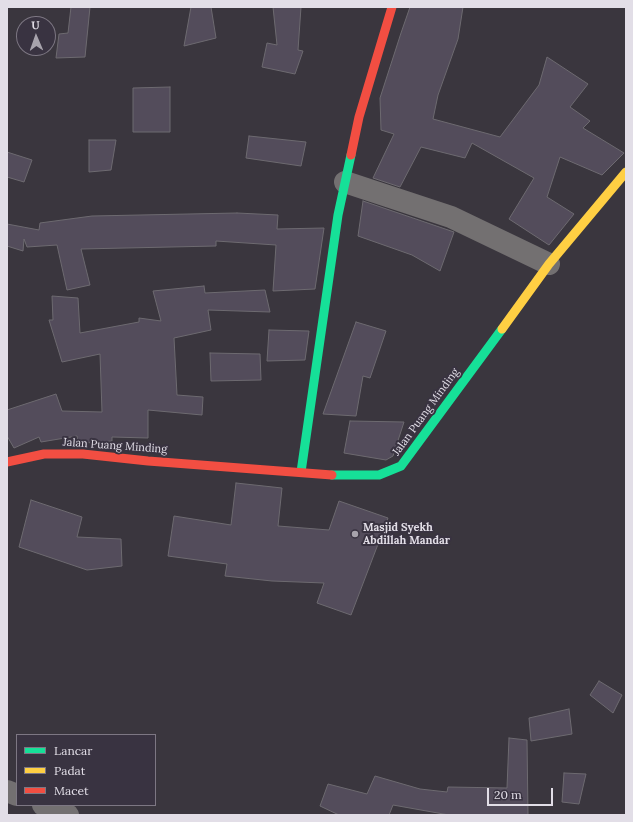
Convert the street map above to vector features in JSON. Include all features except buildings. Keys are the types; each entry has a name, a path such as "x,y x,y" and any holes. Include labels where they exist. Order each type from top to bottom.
{"street":[{"path":"301,472 338,215 359,117 392,7"},
{"name":"Jalan Puang Minding","path":"7,462 44,454 83,454 148,461 351,476 379,475 401,466 549,264 626,172"},
{"path":"345,182 451,217 549,264"},
{"path":"46,806 68,815"}],"traffic: fast":[{"path":"301,472 338,215 351,155"},
{"path":"332,475 379,475 401,466 502,329"}],"traffic: slow":[{"path":"502,329 549,264 626,172"}],"traffic: jam":[{"path":"351,155 359,117 392,7"},
{"path":"7,462 44,454 83,454 148,461 332,475"}],"place":[{"name":"Masjid Syekh Abdillah Mandar","path":"355,534"}]}
